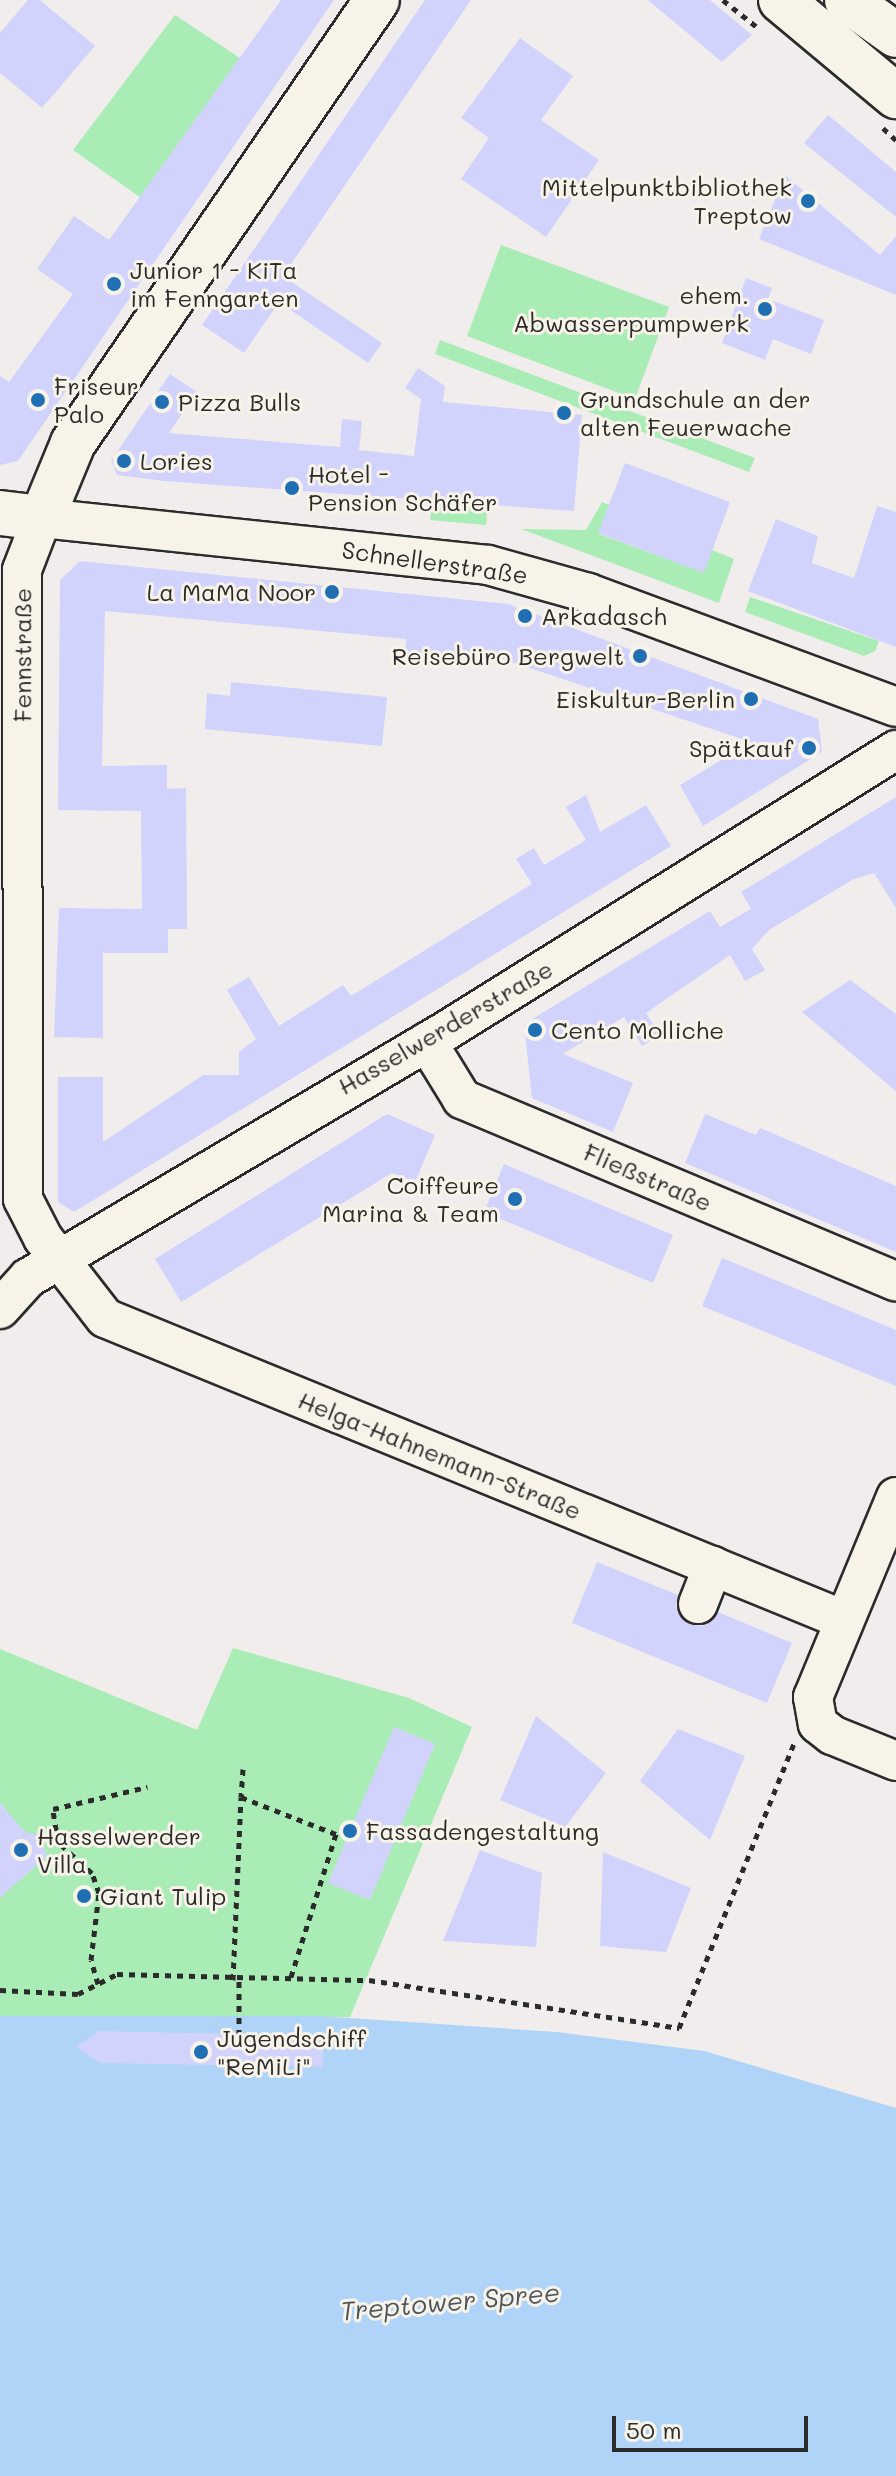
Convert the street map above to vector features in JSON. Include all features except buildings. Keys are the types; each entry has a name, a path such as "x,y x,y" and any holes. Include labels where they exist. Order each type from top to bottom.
{"main road":[{"name":"Fennstraße","path":"42,518 73,443 377,0"},
{"path":"781,0 896,96"},
{"name":"Schnellerstraße","path":"0,513 42,518"}],"street":[{"name":"Schnellerstraße","path":"42,518 518,571 896,707"},
{"name":"Fennstraße","path":"42,518 22,570 23,1199 61,1258"},
{"name":"Hasselwerderstraße","path":"0,1309 9,1293 61,1258 427,1042 896,750"},
{"name":"Fließstraße","path":"427,1042 462,1099 896,1281"},
{"name":"Helga-Hahnemann-Straße","path":"61,1258 105,1318 844,1620"},
{"path":"896,1497 844,1620 813,1711 832,1735 896,1761"},
{"path":"698,1604 713,1566"}],"path":[{"path":"0,1990 78,1994 117,1974 236,1980 369,1980 679,2028 813,1711"},
{"path":"239,2035 236,1980 243,1769"},
{"path":"98,1984 91,1960 99,1893 92,1873 58,1842 53,1809 147,1787"},
{"path":"241,1797 336,1834 290,1980"}],"green space":[{"path":"175,15 243,60 144,200 73,150"},
{"path":"501,245 669,307 635,399 467,336"},
{"path":"440,340 755,458 749,472 435,354"},
{"path":"440,428 488,503 486,525 430,520"},
{"path":"602,502 609,505 599,534 703,572 712,550 734,559 719,603 521,529 586,530"},
{"path":"750,597 879,641 875,651 864,656 745,612"},
{"path":"233,1648 409,1698 472,1727 350,2017 0,2016 0,1649 197,1730"}],"water":[{"name":"Treptower Spree","path":"0,2016 319,2016 557,2032 704,2051 896,2108 896,2476 0,2476"}],"place":[{"name":"Mittelpunktbibliothek Treptow","path":"808,201"},
{"name":"Junior 1 - KiTa im Fenngarten","path":"114,284"},
{"name":"ehem. Abwasserpumpwerk","path":"765,309"},
{"name":"Friseur Palo","path":"38,400"},
{"name":"Pizza Bulls","path":"162,402"},
{"name":"Grundschule an der alten Feuerwache","path":"564,413"},
{"name":"Lories","path":"124,461"},
{"name":"Hotel - Pension Schäfer","path":"292,488"},
{"name":"La MaMa Noor","path":"332,592"},
{"name":"Arkadasch","path":"525,616"},
{"name":"Reisebüro Bergwelt","path":"640,656"},
{"name":"Eiskultur-Berlin","path":"751,699"},
{"name":"Spätkauf","path":"809,748"},
{"name":"Cento Molliche","path":"535,1030"},
{"name":"Coiffeure Marina & Team","path":"515,1199"},
{"name":"Fassadengestaltung","path":"350,1831"},
{"name":"Hasselwerder Villa","path":"21,1850"},
{"name":"Giant Tulip","path":"84,1896"},
{"name":"Jugendschiff \"ReMiLi\"","path":"201,2052"}]}
